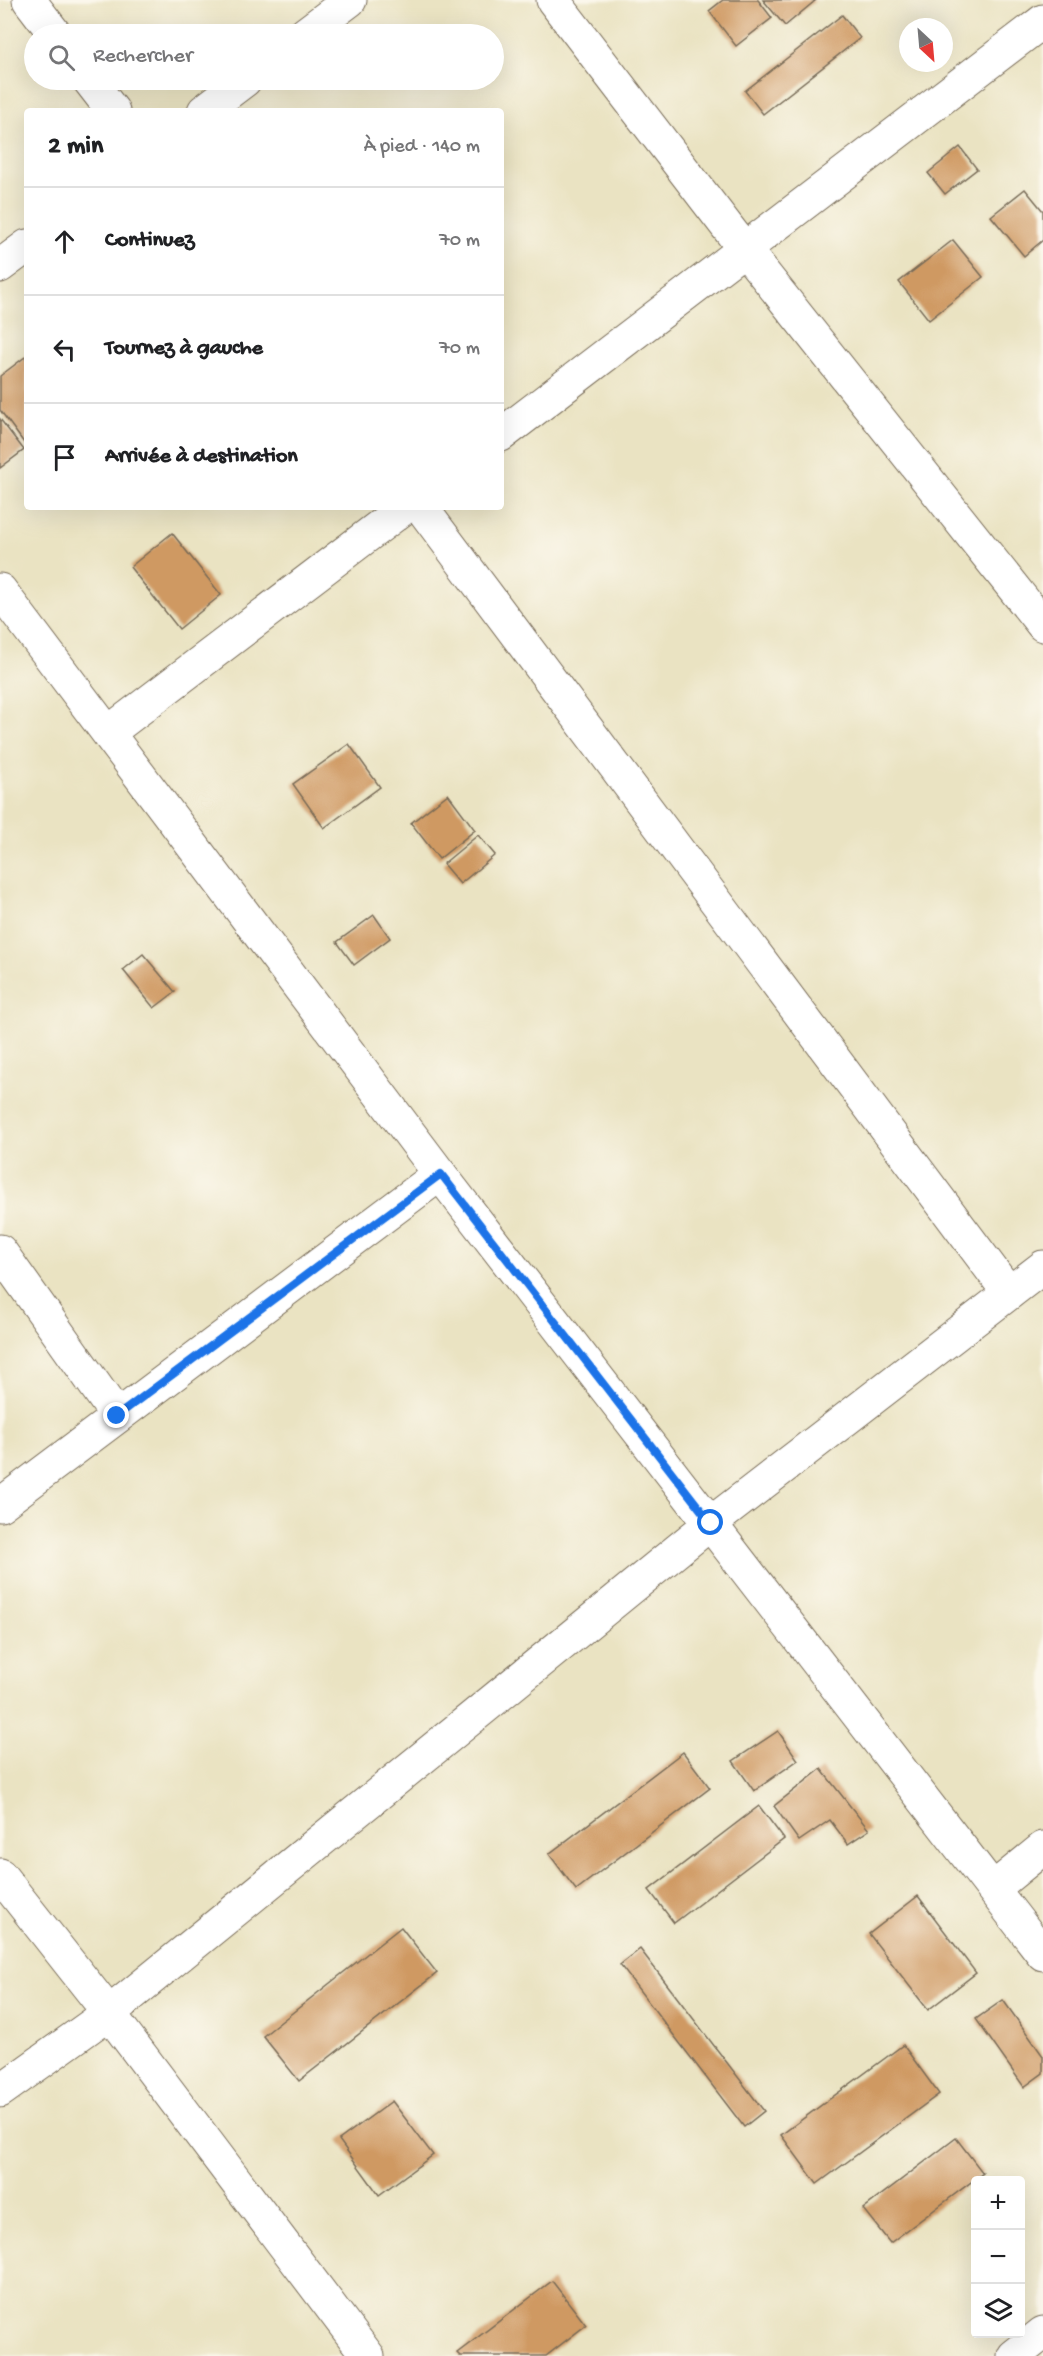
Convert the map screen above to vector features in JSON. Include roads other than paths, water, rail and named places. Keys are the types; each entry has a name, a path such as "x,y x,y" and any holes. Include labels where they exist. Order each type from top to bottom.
{"street":[{"path":"29,0 47,24"},
{"path":"318,24 350,0"},
{"path":"553,0 746,250 1043,625"},
{"path":"504,433 1043,21"},
{"path":"97,90 111,108"},
{"path":"208,108 232,90"},
{"path":"0,266 24,248"},
{"path":"109,732 401,510"},
{"path":"423,510 1009,1293"},
{"path":"0,590 441,1174 1043,1954"},
{"path":"0,1505 441,1174"},
{"path":"0,1251 117,1416"},
{"path":"0,2091 110,2013 711,1523 1043,1267"},
{"path":"994,1888 1043,1848"},
{"path":"0,1875 110,2013 368,2356"},
{"path":"1014,2356 1043,2333"}]}
